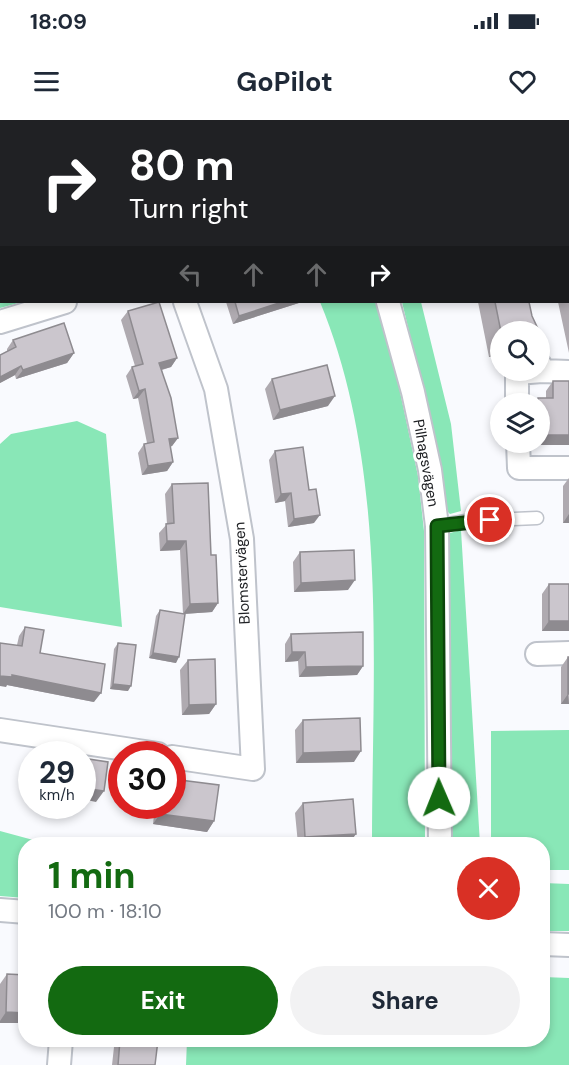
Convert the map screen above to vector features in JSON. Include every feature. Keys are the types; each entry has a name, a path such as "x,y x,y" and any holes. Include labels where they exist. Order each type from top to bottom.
{"street":[{"path":"0,322 62,303"},
{"name":"Blomstervägen","path":"185,303 216,389 232,466 242,539 254,769 186,759"},
{"name":"Pilhagsvägen","path":"388,303 413,392 430,470 437,526 440,837"},
{"path":"550,369 569,372"},
{"path":"518,453 519,468 569,468"},
{"path":"537,654 569,653"},
{"path":"0,730 108,746"},
{"path":"0,910 18,911"},
{"path":"550,944 569,945"},
{"path":"59,1065 60,1047"}],"lane":[{"path":"437,526 466,521 537,518"}],"green space":[{"path":"0,303 18,303 0,308"},
{"path":"320,303 377,303 386,326 418,476 424,531 425,837 372,837 374,638 372,569 367,500 357,432 342,366"},
{"path":"402,303 421,303 451,424 461,511 450,514 445,509 440,462"},
{"path":"77,421 106,434 122,627 0,607 0,444 11,434"},
{"path":"461,530 480,837 450,837 447,539 450,533"},
{"path":"569,730 569,870 550,870 550,837 491,837 491,731"},
{"path":"0,831 22,837 18,837 18,897 0,896"},
{"path":"550,883 569,884 569,931 550,931"},
{"path":"550,977 569,978 569,1065 186,1065 187,1047 550,1047"}],"building":[{"path":"159,303 177,358 159,363 171,398 178,438 169,439 173,462 148,466 144,444 154,442 145,389 139,391 132,367 143,364 128,311"},
{"path":"235,303 279,303 239,316"},
{"path":"495,303 529,303 534,321 499,321"},
{"path":"64,323 74,353 23,370 21,366 0,377 0,355 16,347 13,340"},
{"path":"327,365 335,396 280,410 272,379"},
{"path":"553,381 569,381 569,435 550,435 550,398 553,398"},
{"path":"303,447 309,490 316,489 320,515 294,519 291,493 281,494 275,451"},
{"path":"208,483 211,555 216,555 218,603 190,604 186,541 167,541 166,524 174,523 172,484"},
{"path":"354,550 355,580 301,583 300,552"},
{"path":"549,584 569,584 569,621 549,621"},
{"path":"160,610 185,614 179,657 153,653"},
{"path":"25,627 44,630 40,653 105,664 101,693 12,675 12,677 0,676 0,643 22,646"},
{"path":"363,632 363,666 306,667 305,652 292,652 291,634"},
{"path":"118,643 136,645 131,686 113,684"},
{"path":"569,657 569,694 568,694"},
{"path":"215,659 216,704 189,705 188,660"},
{"path":"360,718 361,751 303,753 303,720"},
{"path":"96,760 108,762 104,791 96,790"},
{"path":"186,781 219,785 214,821 186,817"},
{"path":"353,799 356,834 305,837 303,803"},
{"path":"7,974 18,975 18,1013 6,1012"},
{"path":"119,1047 157,1047 155,1065 118,1065"}],"route":[{"path":"439,798 437,526 490,520"}]}
